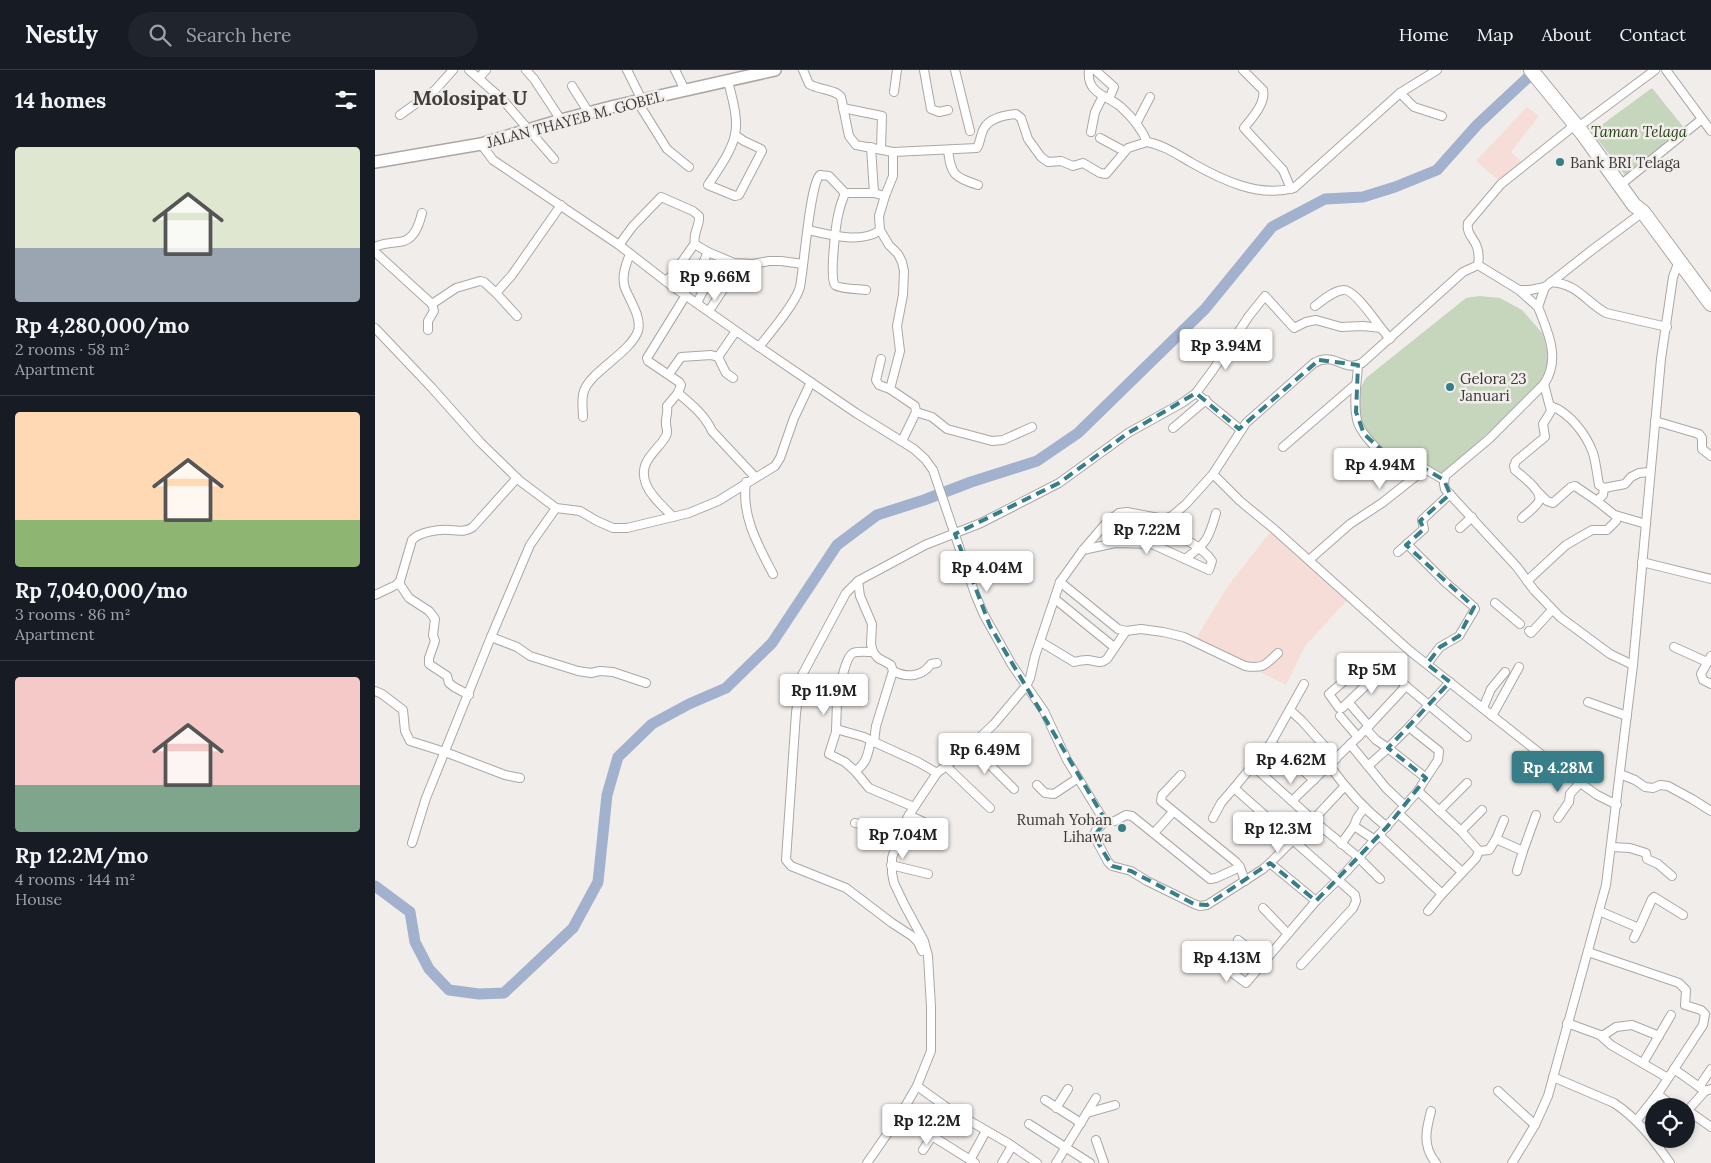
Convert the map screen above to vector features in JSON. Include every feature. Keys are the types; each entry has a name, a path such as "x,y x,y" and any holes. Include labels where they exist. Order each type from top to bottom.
{"highway":[{"path":"1531,70 1542,77 1624,182 1643,212 1711,304"},
{"path":"1578,125 1634,205 1643,212"}],"main road":[{"name":"JALAN THAYEB M. GOBEL","path":"376,159 481,144 561,120 640,100 775,70"}],"street":[{"path":"400,115 435,90 453,70"},
{"path":"469,70 503,100 554,159"},
{"path":"479,78 486,70"},
{"path":"525,70 534,79 561,120"},
{"path":"627,70 640,100 667,149 689,167"},
{"path":"675,70 685,90"},
{"path":"803,70 809,84 821,90 838,94 841,97 850,137 856,145 893,152 978,148 982,131 988,122 1016,114 1021,118 1028,139 1033,147 1048,162 1061,161 1073,166 1083,163 1100,173 1107,174 1124,151 1135,145 1147,142 1157,144 1245,187 1261,190 1291,189 1400,93 1437,70"},
{"path":"895,92 897,70"},
{"path":"924,70 931,109 939,112 948,110"},
{"path":"955,70 970,131"},
{"path":"1089,70 1088,79 1091,84 1106,98 1118,104 1137,122 1147,142"},
{"path":"1091,132 1095,112 1114,87 1095,70"},
{"path":"1243,70 1263,90 1264,94 1263,100 1244,128 1283,170 1291,189"},
{"path":"1478,265 1478,248 1467,230 1468,223 1501,184 1578,125 1655,70"},
{"path":"1666,70 1711,131"},
{"path":"728,81 736,120 735,135 724,159 708,185 735,196 739,195 761,151 761,149 744,142 735,135"},
{"path":"572,86 589,113"},
{"path":"1400,93 1414,107 1442,116"},
{"path":"1137,122 1150,97"},
{"path":"843,108 882,116 881,149"},
{"path":"1624,182 1702,119"},
{"path":"1100,138 1124,151"},
{"path":"481,144 493,160 619,245 759,347 870,422 902,441 925,459 933,470 975,594 984,615 1026,686 1044,711 1078,778 1105,822"},
{"path":"871,147 874,193"},
{"path":"948,150 952,170 963,180 978,185"},
{"path":"890,390 900,351 897,326 903,296 904,271 898,254 889,245 880,230 879,216 893,176 893,152"},
{"path":"759,347 797,294 817,177 820,174 829,176 845,193 874,193 885,196"},
{"path":"845,193 838,214 833,261 833,283 838,287 866,290"},
{"path":"619,245 633,226 661,197 699,216 700,221 693,237 695,245 708,252 734,264 753,264 769,261 803,264"},
{"path":"496,293 507,281 561,205"},
{"path":"1537,307 1548,285 1643,212"},
{"path":"375,247 384,243 400,242 407,239 418,226 422,213"},
{"path":"808,230 836,236 865,237 874,235 880,230"},
{"path":"666,281 695,245"},
{"path":"375,252 432,304 433,313 428,321 428,330"},
{"path":"697,303 706,285 699,279 698,274 708,252"},
{"path":"583,417 583,395 587,386 622,351 638,330 638,319 624,284 625,267 630,254"},
{"path":"1512,1163 1535,1125 1548,1096 1606,885 1633,665 1655,420 1673,277 1679,260"},
{"path":"732,276 734,264"},
{"path":"1478,265 1519,290 1537,307 1553,348 1550,376 1545,384 1489,439 1445,476 1445,489 1517,567 1552,610 1610,654 1633,665"},
{"path":"867,1163 899,1117 917,1086 931,1052 928,956 923,941 894,883 891,865 892,858 909,815 937,773 971,746 1005,712 1026,686 1060,582 1106,522 1119,513 1141,514 1164,519 1172,516 1186,504 1213,474 1241,430 1253,415 1314,363 1323,358 1350,366 1357,365 1389,339 1463,272 1478,265"},
{"path":"432,304 456,288 484,282 517,316"},
{"path":"1519,290 1563,284 1574,288 1598,309 1606,313 1667,328"},
{"path":"709,311 724,288"},
{"path":"1315,306 1335,292 1348,290 1355,295 1389,339"},
{"path":"673,517 648,488 645,474 650,455 667,435 666,422 669,413 667,408 681,388 680,383 648,361 647,358 686,295"},
{"path":"929,980 920,946 912,936 843,886 787,863 786,855 801,677 846,593 858,581 925,545 955,534 1010,509 1059,482 1128,434 1182,403 1196,393 1265,296 1294,328 1305,322 1315,320 1341,327 1363,326 1381,328"},
{"path":"375,328 433,388 480,442 517,478 556,508 580,511 597,521 619,529 673,517 718,501 746,482 775,466 811,382"},
{"path":"718,357 736,331"},
{"path":"669,374 681,357 711,355 718,357 726,373 733,378"},
{"path":"881,359 876,380 879,384 915,406 916,412 902,441"},
{"path":"1357,365 1355,399 1357,421 1364,434 1388,459 1397,464 1425,469 1444,480"},
{"path":"1283,447 1357,384"},
{"path":"1545,384 1551,406 1549,417 1543,424 1545,438 1515,461 1515,470 1547,501 1552,503 1575,486 1615,515 1646,524"},
{"path":"678,393 699,412 712,431 755,477"},
{"path":"1196,393 1241,430"},
{"path":"1173,428 1206,400"},
{"path":"1551,406 1560,410 1573,421 1587,440 1594,455 1599,485 1605,488 1617,484 1625,484 1631,477 1639,473 1650,472"},
{"path":"916,412 931,417 947,429 992,440 1003,440 1032,427"},
{"path":"1655,420 1699,434 1702,438 1702,449 1711,456"},
{"path":"1309,560 1350,524 1382,503 1425,469"},
{"path":"1213,474 1235,496 1427,664 1580,783 1606,801 1617,805"},
{"path":"375,596 395,585 412,540 415,537 430,532 449,530 460,532 468,530 473,527 517,478"},
{"path":"746,482 745,493 748,519 753,534 773,574"},
{"path":"1597,501 1603,495 1605,488"},
{"path":"1522,518 1538,502 1537,491"},
{"path":"1398,552 1424,528 1422,520 1450,494"},
{"path":"412,843 420,814 530,545 556,508"},
{"path":"1185,559 1208,539 1213,528 1216,513"},
{"path":"1527,581 1567,545 1592,530 1607,530 1617,520 1615,515"},
{"path":"1460,528 1472,517"},
{"path":"1158,546 1164,519"},
{"path":"1083,550 1115,543 1151,544 1209,570 1211,561 1207,554 1177,534 1163,530"},
{"path":"1407,544 1475,609 1459,636 1440,647 1427,664"},
{"path":"1642,562 1711,579"},
{"path":"855,771 865,763 893,671 891,666 878,658 873,652 871,644 872,624 860,596 858,581"},
{"path":"1060,582 1118,628 1126,631 1149,630 1184,637 1245,666 1255,668 1265,666 1278,653"},
{"path":"395,585 409,598 429,611 435,619 433,635 435,641 429,658 429,664 447,676 451,685 469,694"},
{"path":"1055,600 1115,647"},
{"path":"1495,603 1520,624"},
{"path":"1529,631 1531,633 1552,610"},
{"path":"1041,642 1074,662 1088,660 1100,663 1105,662 1126,631"},
{"path":"491,638 514,645 530,656 578,671 585,673 607,672 646,683"},
{"path":"1674,647 1709,659 1701,674 1702,678 1711,684"},
{"path":"873,652 854,653 850,656 843,673 837,702 835,739 829,754 845,762 869,788 914,807"},
{"path":"893,671 905,675 919,674 925,671 931,664 937,663"},
{"path":"1492,716 1519,667"},
{"path":"1371,680 1362,669 1358,669 1330,692 1330,696 1339,708 1342,708 1380,672"},
{"path":"1483,708 1491,689 1505,672"},
{"path":"1396,676 1467,737"},
{"path":"1368,766 1409,727 1450,682"},
{"path":"1213,818 1224,799 1271,743 1304,684"},
{"path":"1292,801 1407,686"},
{"path":"375,691 403,710 405,731 410,741 445,752 501,774 520,778"},
{"path":"799,691 837,702"},
{"path":"1588,702 1627,716"},
{"path":"1349,703 1376,740 1426,778"},
{"path":"1290,710 1336,759"},
{"path":"1340,716 1358,737"},
{"path":"1222,965 1246,983 1316,901 1418,792 1438,760 1439,750 1409,727"},
{"path":"835,728 873,741 937,773"},
{"path":"1271,743 1314,780"},
{"path":"1350,744 1386,788 1405,806"},
{"path":"971,746 1014,789"},
{"path":"1329,765 1344,787 1364,808 1387,827"},
{"path":"946,766 990,808"},
{"path":"1253,766 1313,820 1358,857 1380,879"},
{"path":"1620,774 1635,780 1645,787 1668,786 1711,811"},
{"path":"1181,775 1162,795 1162,803 1236,862 1245,881"},
{"path":"1037,785 1045,793 1054,794 1078,778"},
{"path":"1439,812 1467,783"},
{"path":"1558,818 1569,802 1570,794 1580,783"},
{"path":"1240,867 1210,879 1129,815 1115,821 1105,822 1096,830 1094,836 1112,866 1131,871 1194,904 1200,906 1207,905 1270,863 1344,787"},
{"path":"1234,788 1355,894 1355,905 1301,965"},
{"path":"1418,792 1479,851"},
{"path":"1341,844 1364,808"},
{"path":"1461,832 1482,810"},
{"path":"1154,833 1173,812"},
{"path":"1399,814 1462,872"},
{"path":"909,815 932,826"},
{"path":"1517,872 1536,815"},
{"path":"1479,851 1489,850 1504,820"},
{"path":"855,823 900,834"},
{"path":"1354,826 1377,837 1442,894"},
{"path":"1496,839 1523,851"},
{"path":"1612,847 1630,848 1646,853 1647,859 1658,864 1672,876"},
{"path":"1428,911 1476,858 1479,851"},
{"path":"1270,863 1316,901"},
{"path":"891,865 928,874"},
{"path":"1634,938 1654,897 1683,915"},
{"path":"1263,908 1288,934"},
{"path":"1599,910 1639,928"},
{"path":"1238,940 1264,960"},
{"path":"1588,952 1679,983 1686,990 1684,1003 1686,1006 1704,1013 1703,1025 1669,1078 1637,1120"},
{"path":"1643,1063 1671,1015"},
{"path":"1567,1023 1600,1035 1611,1046 1669,1078"},
{"path":"1600,1035 1604,1035 1616,1027 1632,1025 1659,1036"},
{"path":"1674,1069 1705,1089"},
{"path":"1695,1100 1705,1089 1711,1069"},
{"path":"1553,1077 1614,1103 1637,1120 1671,1163"},
{"path":"917,1086 949,1109 1013,1146 1036,1163"},
{"path":"1057,1108 1068,1089"},
{"path":"1498,1091 1535,1125"},
{"path":"1657,1094 1662,1098"},
{"path":"1056,1163 1097,1098"},
{"path":"1045,1100 1081,1123"},
{"path":"1087,1113 1115,1106"},
{"path":"923,1150 949,1109"},
{"path":"1431,1111 1427,1125 1426,1146 1436,1163"},
{"path":"1695,1117 1711,1127"},
{"path":"1029,1124 1090,1163"},
{"path":"932,1136 972,1162 986,1131"},
{"path":"1096,1140 1104,1163"},
{"path":"1002,1163 1013,1146"}],"highlighted area":[{"path":"1319,360 1358,365 1356,412 1364,434 1397,464 1425,469 1444,480 1450,494 1420,521 1424,529 1406,545 1474,607 1459,636 1440,647 1427,664 1450,682 1388,748 1426,778 1387,827 1316,901 1270,863 1207,905 1194,904 1131,871 1112,866 1094,836 1106,821 990,626 955,534 1059,483 1128,433 1196,393 1239,429"}],"shaded area":[{"path":"1527,107 1539,116 1511,152 1522,162 1500,182 1476,161"},
{"path":"1271,531 1348,599 1305,646 1286,685 1195,640 1228,586"}],"green space":[{"name":"Taman Telaga","path":"1652,88 1685,129 1625,175 1592,132"},
{"name":"Gelora 23 Januari","path":"1479,296 1500,298 1522,310 1543,334 1550,362 1547,379 1444,473 1406,469 1384,455 1376,447 1363,427 1357,406 1360,389 1366,378 1466,298"}],"waterway":[{"path":"375,886 410,912 415,942 429,969 449,990 479,994 504,993 573,928 598,882 607,795 618,757 652,724 689,704 726,688 772,643 837,545 877,515 1037,461 1078,433 1205,309 1272,227 1325,199 1363,197 1395,187 1437,170 1477,125 1536,70"}],"place":[{"name":"Bank BRI Telaga","path":"1560,162"},
{"name":"Gelora 23 Januari","path":"1450,387"},
{"name":"Rumah Yohan Lihawa","path":"1122,828"}],"district":[{"name":"Molosipat U","path":"470,97"}]}
